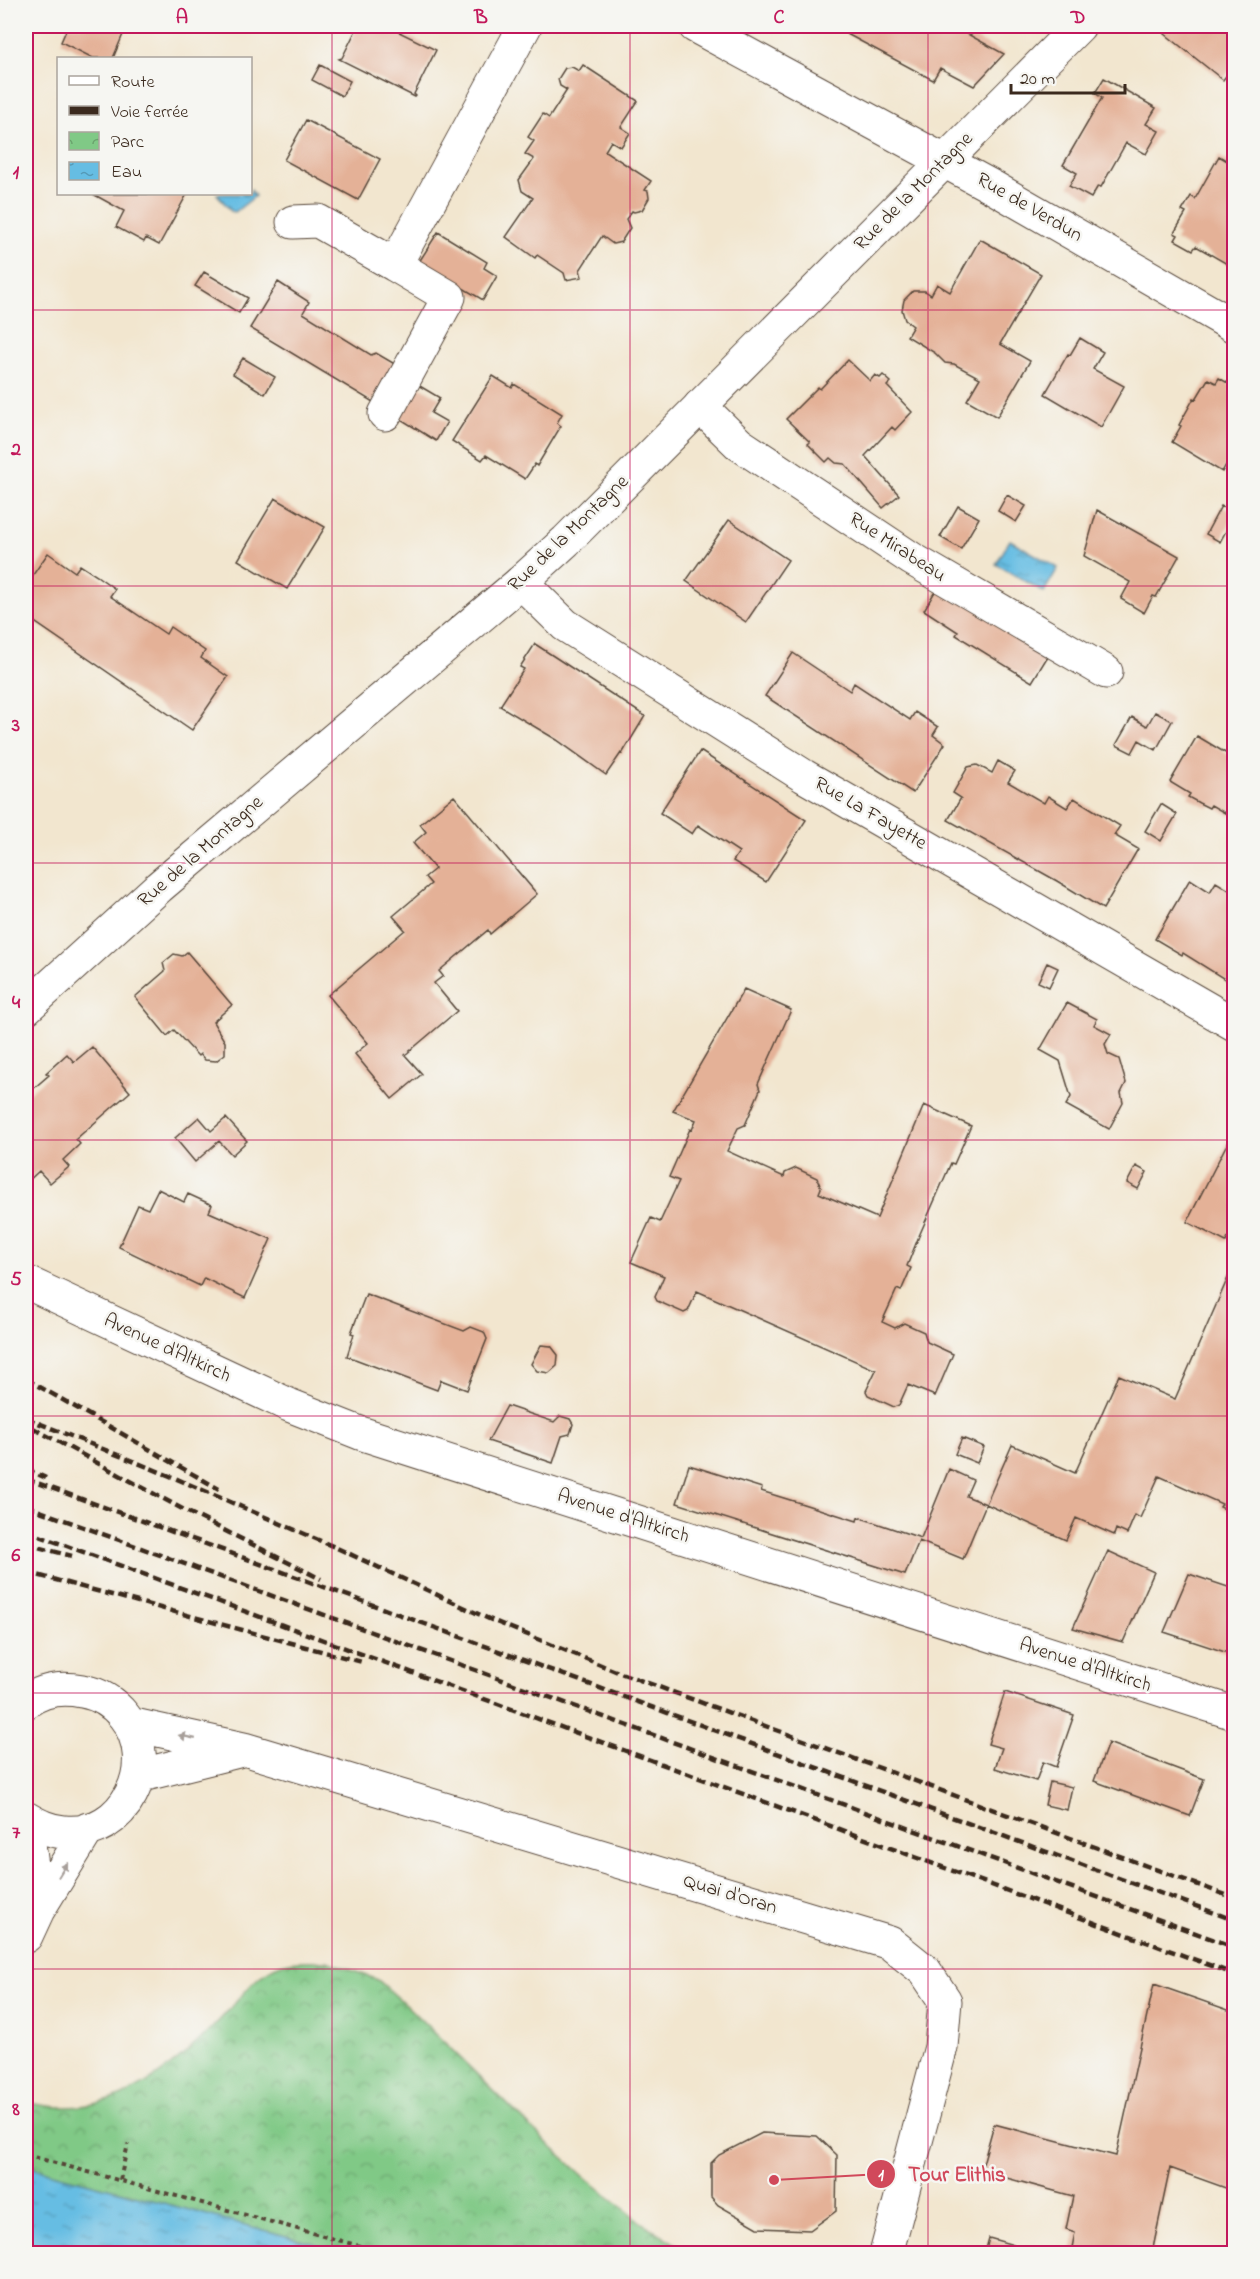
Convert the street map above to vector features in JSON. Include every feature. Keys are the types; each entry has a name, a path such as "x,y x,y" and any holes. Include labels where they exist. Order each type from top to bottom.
{"street":[{"path":"395,265 525,26"},
{"name":"Rue de Verdun","path":"695,26 945,161 1234,326"},
{"name":"Rue de la Montagne","path":"26,1008 159,887 521,582 566,541 1079,26"},
{"path":"293,222 318,221 449,297 385,414"},
{"name":"Rue Mirabeau","path":"700,406 739,444 912,559 1106,672"},
{"name":"Rue La Fayette","path":"521,582 565,625 804,776 1234,1024"},
{"name":"Avenue d'Altkirch","path":"26,1282 289,1405 360,1433 1234,1713"},
{"path":"26,1818 44,1828 66,1832 88,1830 105,1822 120,1810 131,1795 138,1776 139,1750 130,1724 115,1705 93,1693 69,1688 32,1693"},
{"name":"Quai d'Oran","path":"130,1724 244,1749 890,1943 925,1971 945,2001 941,2047 886,2253"},
{"path":"138,1776 244,1749"},
{"path":"26,1822 32,1923"},
{"path":"32,1923 88,1830"}],"path":[{"path":"120,2180 128,2144"},
{"path":"26,2155 389,2253"}],"green space":[{"path":"327,1961 378,1980 586,2178 642,2223 690,2253 349,2253 26,2166 26,2103 57,2107 87,2105 110,2100 133,2090 154,2078 193,2047 265,1972 286,1962"}],"water":[{"path":"252,192 255,196 235,212 231,211 218,195 252,195"},
{"path":"1010,540 1058,568 1044,592 996,564"},
{"path":"26,2166 349,2253 26,2253"}],"building":[{"path":"68,26 133,26 124,32 113,57 91,57 61,42"},
{"path":"358,26 387,26 436,50 414,94 415,97 339,59 342,58"},
{"path":"832,26 962,26 960,30 1004,54 974,86 940,68 933,80"},
{"path":"1164,26 1233,26 1234,65 1223,80 1160,30"},
{"path":"320,65 350,81 342,96 312,80"},
{"path":"583,65 638,101 621,127 630,133 621,147 611,141 605,151 651,181 645,190 648,191 649,198 642,210 632,211 626,219 630,228 621,242 613,244 602,236 580,270 582,277 566,280 564,273 537,255 535,258 506,237 533,198 522,191 519,180 534,159 525,154 534,141 528,137 543,114 549,118 567,90 560,86 558,79 565,68 572,67 579,71"},
{"path":"1104,78 1156,108 1146,124 1159,131 1146,154 1126,143 1101,187 1098,186 1091,198 1069,186 1077,173 1063,165 1102,98 1095,93"},
{"path":"306,120 380,159 358,200 284,160"},
{"path":"1219,156 1234,165 1234,186 1228,198 1234,202 1234,268 1196,246 1193,250 1175,240 1178,235 1174,233 1186,213 1182,211 1191,196 1195,199"},
{"path":"95,195 186,195 159,245 146,238 144,242 116,227 124,211"},
{"path":"438,232 487,262 484,268 497,276 483,300 419,262"},
{"path":"980,239 1041,274 1000,344 1030,361 997,417 967,400 980,378 954,364 945,363 935,353 907,336 913,326 905,320 902,310 904,300 913,291 925,291 931,295 937,284 950,292"},
{"path":"204,272 248,298 239,313 195,286"},
{"path":"278,282 309,302 303,313 371,355 376,353 393,363 394,367 373,402 250,328"},
{"path":"1080,338 1103,352 1093,369 1124,386 1101,427 1045,394"},
{"path":"243,358 275,377 265,394 233,374"},
{"path":"848,360 870,381 875,375 880,378 883,375 891,382 887,386 912,412 895,430 892,427 865,456 899,495 883,508 845,464 836,463 830,458 826,462 808,444 810,442 786,419"},
{"path":"493,376 512,388 514,384 562,414 557,423 561,426 537,466 535,464 525,479 486,455 482,460 452,441"},
{"path":"1219,378 1233,386 1230,391 1234,393 1234,450 1222,472 1172,442 1194,398 1196,399 1208,379 1216,383"},
{"path":"418,385 440,398 431,413 447,422 436,441 399,418"},
{"path":"1007,495 1026,506 1016,522 998,511"},
{"path":"275,498 325,527 287,589 238,560"},
{"path":"958,506 979,518 961,549 940,537"},
{"path":"1221,506 1234,513 1234,516 1220,542 1206,534"},
{"path":"1097,510 1179,556 1156,597 1153,596 1144,613 1121,599 1130,582 1084,556"},
{"path":"729,520 788,560 746,622 686,581"},
{"path":"48,553 75,572 80,565 97,576 115,589 110,596 166,634 170,627 205,651 201,658 228,677 192,730 26,616 26,585"},
{"path":"940,583 1051,651 1032,682 956,635 958,632 924,610"},
{"path":"535,644 645,716 606,775 557,740 500,706 524,669 520,667"},
{"path":"793,653 850,691 854,683 910,720 915,712 938,727 933,735 945,744 913,793 765,696"},
{"path":"1155,712 1172,721 1156,750 1139,740 1132,753 1116,745 1132,717 1147,726"},
{"path":"1197,736 1234,758 1234,809 1230,816 1211,805 1209,808 1188,797 1190,794 1170,782"},
{"path":"700,751 806,820 766,882 733,861 739,852 698,825 692,834 660,813"},
{"path":"998,761 1015,771 1008,782 1044,803 1048,796 1067,808 1074,798 1120,826 1114,835 1138,849 1103,909 948,820 961,798 953,793 968,767 977,765 992,773"},
{"path":"454,796 537,894 490,934 488,930 439,971 443,976 434,983 457,1011 405,1055 422,1074 392,1099 355,1054 368,1043 328,995 405,930 393,916 431,884 425,877 435,869 413,843 426,832 420,824"},
{"path":"1161,804 1177,814 1161,841 1145,831"},
{"path":"1190,879 1210,892 1216,882 1234,893 1234,985 1183,953 1182,955 1155,939"},
{"path":"187,952 232,1005 213,1022 225,1042 225,1054 216,1061 205,1060 200,1054 198,1056 174,1030 167,1036 135,997 165,971 163,963 174,954 182,956"},
{"path":"1047,963 1058,968 1049,987 1038,982"},
{"path":"744,989 791,1010 758,1084 760,1090 745,1125 738,1128 727,1151 784,1177 785,1173 796,1168 817,1178 821,1188 819,1193 877,1218 924,1105 971,1126 954,1164 951,1163 919,1236 907,1266 911,1268 901,1291 897,1289 882,1322 895,1328 904,1323 924,1332 927,1342 953,1354 935,1396 908,1385 899,1405 894,1407 868,1395 866,1391 876,1370 697,1291 688,1311 684,1313 657,1301 655,1297 664,1276 631,1262 651,1218 660,1222 679,1181 669,1177 696,1120 673,1111"},
{"path":"1067,1003 1097,1019 1094,1025 1111,1034 1105,1044 1108,1054 1119,1059 1126,1083 1121,1093 1123,1103 1109,1129 1066,1105 1071,1097 1060,1061 1040,1050"},
{"path":"92,1047 130,1092 76,1139 80,1144 63,1160 69,1167 50,1183 39,1171 26,1183 26,1095 49,1075 46,1073 67,1054 74,1062"},
{"path":"199,1117 211,1131 226,1118 247,1141 232,1155 219,1141 195,1162 175,1138"},
{"path":"1234,1130 1234,1225 1226,1242 1187,1222"},
{"path":"1136,1166 1147,1172 1138,1189 1127,1183"},
{"path":"158,1189 184,1202 188,1194 212,1205 209,1212 271,1239 245,1298 204,1278 200,1286 119,1247 138,1205 148,1209"},
{"path":"1234,1264 1234,1513 1220,1507 1222,1504 1159,1476 1140,1518 1135,1515 1127,1534 1116,1529 1114,1535 1076,1518 1066,1540 986,1504 1012,1445 1075,1473 1119,1375 1175,1399"},
{"path":"366,1294 464,1331 471,1327 484,1332 487,1339 467,1390 441,1380 437,1390 347,1356 354,1334 351,1333"},
{"path":"541,1345 551,1346 558,1355 557,1366 549,1373 537,1371 531,1364"},
{"path":"507,1406 554,1422 560,1416 570,1419 573,1424 570,1434 562,1436 553,1463 488,1441"},
{"path":"962,1438 984,1447 977,1463 955,1454"},
{"path":"689,1465 762,1488 761,1491 857,1521 858,1517 921,1538 949,1469 973,1480 966,1496 986,1504 963,1559 919,1541 905,1575 677,1503"},
{"path":"1108,1551 1154,1572 1123,1642 1073,1628"},
{"path":"1189,1574 1234,1589 1234,1655 1164,1632"},
{"path":"1005,1692 1074,1715 1056,1767 1043,1762 1036,1781 995,1768 1002,1748 988,1744"},
{"path":"1108,1743 1204,1779 1190,1816 1094,1781"},
{"path":"1050,1782 1072,1787 1067,1810 1045,1805"},
{"path":"1154,1984 1234,2012 1234,2191 1170,2168 1152,2253 1071,2253 1075,2232 1066,2229 1073,2196 981,2171 994,2124 1116,2156"},
{"path":"762,2133 817,2136 837,2155 836,2211 810,2230 758,2228 718,2205 711,2197 711,2163 719,2155"},
{"path":"989,2238 1042,2253 985,2253"}],"railway":[{"path":"26,1379 219,1489"},
{"path":"26,1418 170,1476 337,1548 489,1619 618,1672 1234,1898"},
{"path":"33,1428 186,1511 321,1579"},
{"path":"26,1469 46,1478"},
{"path":"26,1479 1234,1920"},
{"path":"26,1506 1234,1947"},
{"path":"26,1531 1234,1974"},
{"path":"26,1544 72,1556"},
{"path":"26,1572 362,1662"}],"place":[{"name":"Tour Elithis","path":"774,2180"}]}
